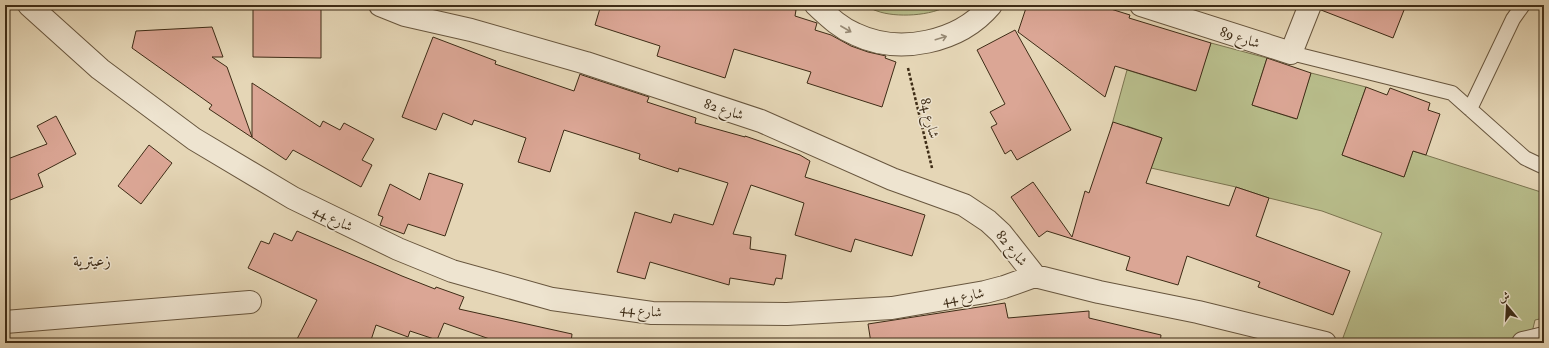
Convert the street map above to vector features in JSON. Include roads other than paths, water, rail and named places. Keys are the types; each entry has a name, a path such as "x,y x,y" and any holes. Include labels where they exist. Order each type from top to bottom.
{"street":[{"name":"شارع 44","path":"29,5 100,69 194,139 293,198 398,249 452,271 552,299 652,313 787,314 892,308 985,292 1035,276"},
{"name":"شارع 82","path":"380,5 406,15 471,30 586,63 761,121 892,179 964,205 988,221 1001,233 1035,276"},
{"path":"816,5 834,22 855,34 878,42 902,45 927,42 950,35 972,23 991,5"},
{"name":"شارع 89","path":"1142,5 1291,52"},
{"path":"1291,52 1310,5"},
{"path":"1035,276 1099,292 1198,312 1325,343"},
{"path":"5,322 250,302"},
{"path":"1523,343 1544,338"}],"lane":[{"path":"1470,109 1513,19 1523,5"},
{"path":"1291,52 1452,93 1525,158 1544,167"}],"district":[{"name":"زعيترية","path":"92,260"}]}
